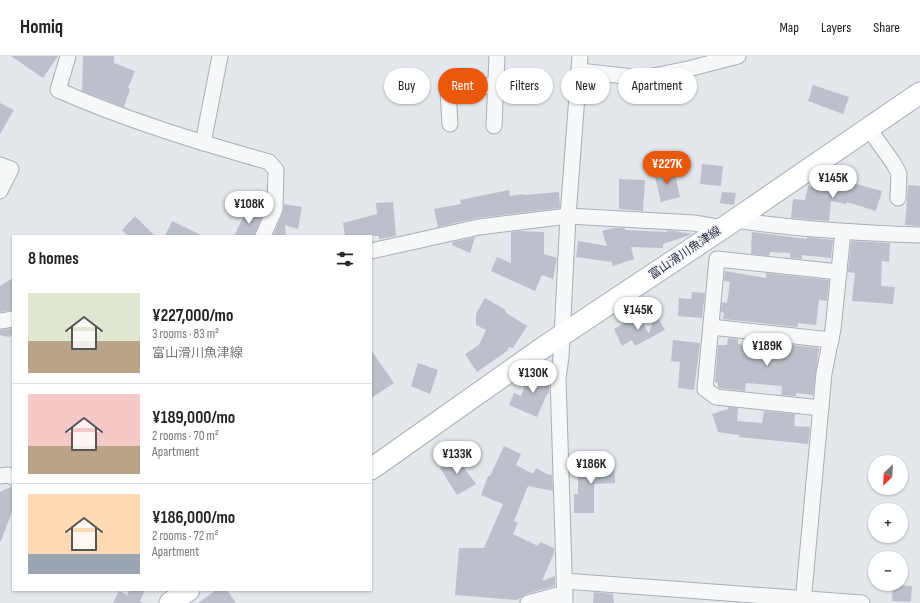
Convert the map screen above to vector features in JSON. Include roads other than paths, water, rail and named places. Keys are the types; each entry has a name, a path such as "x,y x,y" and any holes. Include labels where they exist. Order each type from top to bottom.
{"main road":[{"name":"富山滑川魚津線","path":"372,468 562,335 729,224 920,93"}],"street":[{"path":"68,56 58,90 86,102 203,143 269,162 276,170 275,209 263,235"},
{"path":"203,143 220,56"},
{"path":"497,56 497,68"},
{"path":"565,592 558,378 562,335 568,216 580,63 642,78 688,69 738,56"},
{"path":"450,124 448,90 496,85 494,126"},
{"path":"868,128 894,164 899,174 898,198"},
{"path":"0,165 11,169 0,191"},
{"path":"372,251 479,227 568,216 694,223 761,224 843,232 920,236"},
{"path":"803,600 824,373 831,340 843,232"},
{"path":"821,408 716,397 705,389 717,259 839,272"},
{"path":"0,321 12,319"},
{"path":"711,326 831,340"},
{"path":"0,476 8,475 12,477"},
{"path":"528,603 565,592 862,603"}]}
